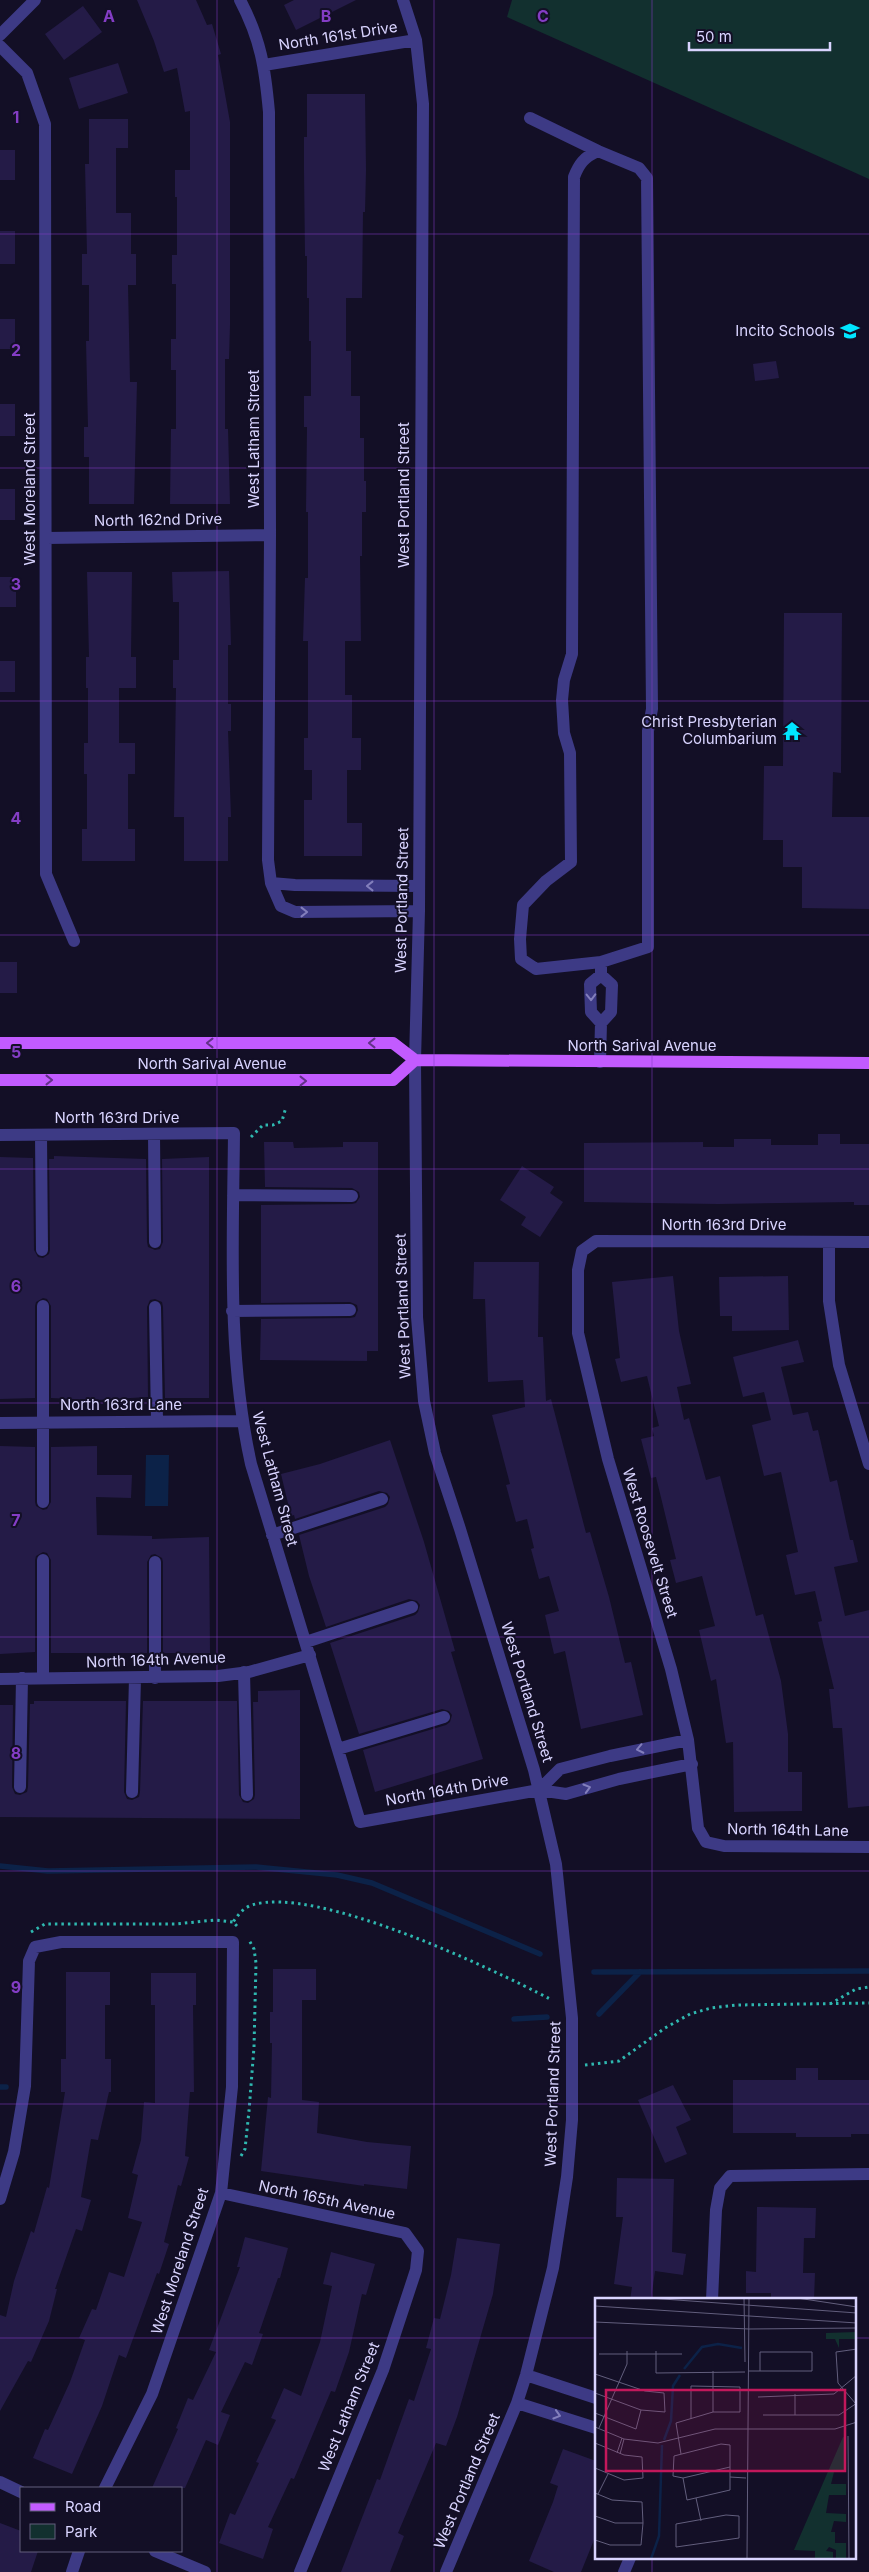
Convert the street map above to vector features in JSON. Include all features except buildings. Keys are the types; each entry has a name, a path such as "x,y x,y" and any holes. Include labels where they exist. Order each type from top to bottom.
{"main road":[{"name":"North Sarival Avenue","path":"0,1043 393,1043 415,1060 869,1063"},
{"path":"0,1049 36,1043"},
{"name":"North Sarival Avenue","path":"0,1080 393,1080 415,1060"}],"street":[{"path":"0,35 35,0"},
{"name":"West Latham Street","path":"240,0 254,27 264,65 269,112 270,535 268,860 271,883 281,906 295,912 419,911"},
{"name":"West Portland Street","path":"404,0 416,40 423,104 419,911 415,1060 417,1317 424,1400 435,1453 539,1790 556,1864 572,2018 572,2120 567,2177 553,2268 517,2403 446,2572"},
{"name":"North 161st Drive","path":"264,65 416,40"},
{"name":"West Moreland Street","path":"0,46 27,73 46,124 46,874 74,941"},
{"path":"530,118 598,152 639,168 647,178 652,700 648,731 648,947 601,962 536,969 522,959 520,938 523,905 546,882 571,862 570,753 564,733 562,700 564,680 572,654 574,177 579,164 588,155 598,152"},
{"name":"North 162nd Drive","path":"46,538 270,535"},
{"path":"271,883 419,886"},
{"path":"600,1062 601,1023 611,1012 612,985 601,975 601,962"},
{"path":"601,975 590,984 591,1012 601,1023"},
{"name":"West Latham Street","path":"234,1133 232,1311 235,1369 241,1421 251,1464 272,1535 360,1822"},
{"name":"North 163rd Drive","path":"0,1135 234,1133"},
{"path":"154,1134 155,1242"},
{"path":"41,1135 42,1250"},
{"path":"233,1195 352,1196"},
{"name":"North 163rd Drive","path":"582,1251 596,1241 869,1242"},
{"path":"829,1242 829,1301 839,1365 869,1464"},
{"name":"West Roosevelt Street","path":"582,1251 578,1270 578,1332 608,1459 671,1669 688,1740 698,1828 706,1842"},
{"path":"43,1306 43,1502"},
{"path":"155,1307 157,1421"},
{"path":"232,1311 350,1310"},
{"name":"North 163rd Lane","path":"0,1423 241,1421"},
{"path":"272,1535 382,1499"},
{"path":"43,1560 43,1678"},
{"path":"155,1562 155,1678"},
{"name":"North 164th Avenue","path":"0,1679 188,1678 244,1672 308,1649 412,1607"},
{"path":"244,1672 247,1795"},
{"path":"20,1787 22,1678"},
{"path":"132,1792 135,1678"},
{"path":"338,1749 444,1717"},
{"path":"539,1790 560,1769 610,1756 688,1740"},
{"name":"North 164th Drive","path":"360,1822 539,1790 566,1794 619,1779 692,1764"},
{"name":"North 164th Lane","path":"706,1842 724,1846 869,1847"},
{"name":"West Moreland Street","path":"0,2199 14,2152 24,2094 29,1961 36,1947 61,1942 233,1942 232,2087 221,2193 152,2394 106,2487"},
{"path":"712,2298 716,2210 720,2188 730,2176 869,2174"},
{"name":"North 165th Avenue","path":"221,2193 405,2233 418,2251"},
{"name":"West Latham Street","path":"300,2572 383,2370 416,2270 418,2251"},
{"path":"526,2375 595,2398"},
{"path":"517,2403 595,2428"},
{"path":"0,2482 20,2492"},
{"path":"72,2572 79,2552"},
{"path":"157,2552 205,2572"},
{"path":"624,2572 629,2560"}],"path":[{"path":"251,1137 262,1125 273,1125 282,1121 286,1107"},
{"path":"233,1922 241,1912 251,1905 268,1902 293,1903 331,1911 383,1926 476,1962 550,1999"},
{"path":"25,1936 45,1924 176,1924 215,1920 233,1922 239,1929"},
{"path":"239,2161 245,2149 254,2047 256,1964 254,1949 246,1935"},
{"path":"830,2004 856,1989 869,1987"},
{"path":"572,2066 609,2064 619,2061 665,2028 690,2014 711,2008 737,2004 869,2003"},
{"path":"304,2194 322,2197"}],"green space":[{"path":"512,0 869,0 869,179 507,17"}],"water":[{"path":"146,1455 169,1455 168,1506 145,1506"}],"waterway":[{"path":"0,1866 48,1871 256,1867 337,1875 372,1883 540,1954"},
{"path":"594,1972 869,1971"},
{"path":"599,2014 640,1972"},
{"path":"514,2019 547,2017"},
{"path":"0,2087 6,2087"}],"place":[{"name":"Incito Schools","path":"850,331"},
{"name":"Christ Presbyterian Columbarium","path":"792,731"}]}
